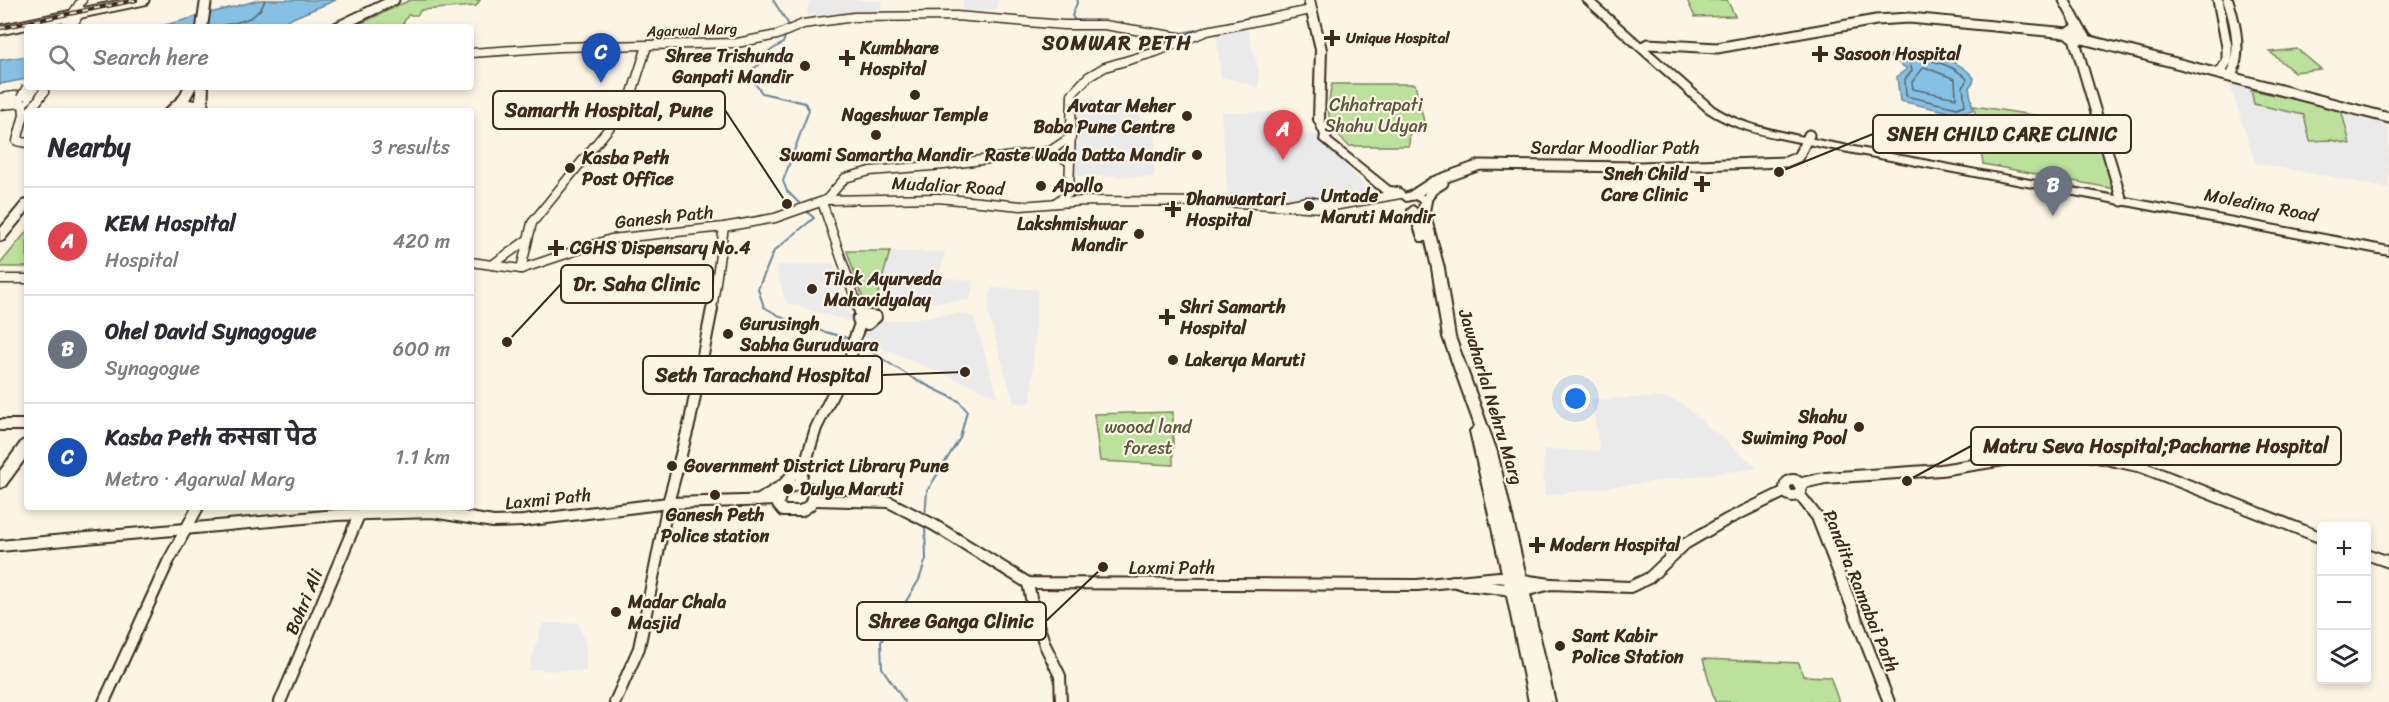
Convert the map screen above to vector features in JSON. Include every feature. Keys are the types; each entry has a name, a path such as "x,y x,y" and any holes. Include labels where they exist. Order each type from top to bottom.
{"highway":[{"path":"202,24 206,0"},
{"path":"173,108 188,92 191,99 201,99"},
{"path":"177,108 201,99"},
{"path":"0,237 24,208"},
{"path":"0,482 24,449"}],"main road":[{"path":"0,25 75,14 116,0"},
{"path":"28,24 144,0"},
{"path":"343,24 394,0"},
{"path":"355,24 405,0"},
{"path":"1587,0 1645,46 1717,48 1876,20 1909,18 2077,35 2389,116"},
{"path":"1595,0 1710,109 1725,119 1743,126 2124,199 2077,35 2064,0"},
{"path":"2057,0 2077,35"},
{"path":"2218,0 2227,47 2227,61 2220,72"},
{"path":"2228,0 2237,49 2232,75"},
{"path":"1310,5 1322,63 1319,120 1326,135 1325,140 1387,190 1403,194"},
{"path":"0,30 24,25"},
{"name":"Sardar Moodliar Path","path":"1403,194 1462,174 1496,166 1625,171 1797,164 1801,161 1810,138"},
{"name":"Sardar Moodliar Path","path":"1421,206 1432,190 1442,181"},
{"name":"Jawaharlal Nehru Marg","path":"1403,194 1405,204 1421,206 1438,268 1449,337 1491,452 1517,584 1536,702"},
{"name":"Moledina Road","path":"2124,199 2389,246"},
{"name":"Moledina Road","path":"2124,199 2389,251"},
{"name":"Jawaharlal Nehru Marg","path":"1517,584 1548,702"}],"street":[{"path":"1053,204 1065,198 1069,193 1072,94 1087,77 1111,64 1149,55 1185,38 1310,5"},
{"name":"Agarwal Marg","path":"474,53 559,47 737,43 760,40 801,25 854,17 956,16 1064,26 1104,24 1185,38"},
{"path":"521,269 532,223 622,112 631,96 646,46"},
{"path":"25,108 23,100 26,90"},
{"path":"0,105 23,100 32,90"},
{"path":"0,98 44,92 31,108"},
{"path":"24,121 17,141 24,142"},
{"path":"800,484 806,459 824,409 842,375 849,370 860,320 828,214 822,202 845,178 870,171 944,165 1050,152 1071,136"},
{"path":"1050,152 1070,162"},
{"name":"Sardar Moodliar Path","path":"1069,193 1084,201"},
{"name":"Sardar Moodliar Path","path":"1069,203 1084,201 1285,205 1298,208 1322,208 1403,194"},
{"name":"Mudaliar Road","path":"822,202 938,198 1021,206 1069,203"},
{"name":"Ganesh Path","path":"474,262 521,269 611,239 724,227 775,218 822,202"},
{"path":"615,702 639,648 668,503 690,421 716,287 724,227"},
{"path":"492,265 527,240"},
{"path":"0,279 24,279"},
{"path":"0,424 24,425"},
{"path":"1517,584 1630,587 1649,578 1685,544 1726,520 1786,491 1784,485 1786,482 1799,489 1825,478 1941,470 2042,454 2079,453 2142,467 2317,535"},
{"path":"757,502 784,484 806,459"},
{"path":"800,484 811,489 814,500 806,510 792,514 783,511 778,500 783,491 800,484"},
{"name":"Pandita Ramabai Path","path":"1799,489 1817,518 1889,702"},
{"name":"Laxmi Path","path":"0,546 360,514 433,512 493,522 523,521 668,503 778,500"},
{"path":"814,500 889,502 1028,583 1041,635 1060,676 1060,702"},
{"path":"104,702 143,613 183,531 196,510"},
{"name":"Bohri Ali","path":"280,702 360,514"},
{"path":"2371,555 2389,562"},
{"name":"Laxmi Path","path":"1028,583 1417,585 1453,581 1466,585 1517,584"}],"shaded area":[{"path":"810,0 883,0 879,14 809,15 806,13"},
{"path":"963,0 998,0 997,10 962,11"},
{"path":"1247,28 1259,71 1259,87 1221,77 1216,33"},
{"path":"2228,79 2389,119 2389,188 2255,163"},
{"path":"1079,97 1094,97 1095,103 1142,101 1139,132 1156,132 1154,177 1075,176"},
{"path":"1221,112 1280,112 1282,134 1320,135 1366,187 1365,194 1357,198 1228,198"},
{"path":"890,251 945,252 939,277 974,281 970,300 875,308"},
{"name":"Tilak Ayurveda Mahavidyalay","path":"834,263 852,322 786,303 778,276 778,265"},
{"path":"991,288 1038,289 1031,403 1014,403 988,314"},
{"path":"960,313 974,317 998,397 882,348 860,334 878,322"},
{"path":"1662,397 1681,403 1758,468 1544,496 1543,449 1600,451 1591,399"},
{"path":"543,623 578,623 586,644 586,671 528,670"}],"green space":[{"path":"410,0 480,0 476,6 421,10 417,15 408,15 403,24 359,24"},
{"path":"1687,0 1727,0 1735,16 1695,17"},
{"path":"2297,49 2321,69 2294,72 2270,52"},
{"name":"Chhatrapati Shahu Udyan","path":"1332,84 1415,84 1425,126 1410,126 1409,146 1349,146 1335,132 1329,118"},
{"path":"2251,90 2341,109 2350,144 2331,140 2310,141 2304,115 2254,104"},
{"path":"1974,106 2099,125 2116,187 2110,188 1983,164"},
{"path":"24,235 24,267 0,267"},
{"path":"847,251 890,251 874,308 870,307 861,294"},
{"name":"woood land forest","path":"1173,412 1173,465 1100,461 1094,414"},
{"path":"1703,659 1799,663 1803,676 1830,677 1839,702 1715,702"}],"water":[{"path":"259,0 336,0 278,24 169,24"},
{"path":"1902,51 1941,57 1968,71 1974,78 1969,87 1973,110 1963,112 1963,115 1900,101 1897,76 1907,69 1890,57"},
{"path":"24,56 24,80 0,84 0,60"}],"waterway":[{"path":"773,0 789,25 788,28"},
{"path":"1078,0 1072,16 1075,20 1086,22"},
{"path":"1177,34 1239,21"},
{"path":"786,34 783,43 765,54 759,65 751,70 750,77 762,93 805,103 809,110 783,181 787,191 802,206"},
{"path":"806,211 814,218 774,251 758,289 764,307 792,323 851,339"},
{"path":"856,342 914,379 959,401 967,411 960,438 927,491 925,518"},
{"path":"905,702 882,668 881,642 919,580 926,559 925,524"}],"railway":[{"path":"0,28 136,0"}],"place":[{"name":"Unique Hospital","path":"1332,38"},
{"name":"Sasoon Hospital","path":"1820,54"},
{"name":"Kumbhare Hospital","path":"847,58"},
{"name":"Shree Trishunda Ganpati Mandir","path":"805,66"},
{"name":"Kasba Peth कसबा पेठ","path":"601,83"},
{"name":"Nageshwar Temple","path":"915,95"},
{"name":"Avatar Meher Baba Pune Centre","path":"1187,116"},
{"name":"Swami Samartha Mandir","path":"876,135"},
{"name":"Raste Wada Datta Mandir","path":"1197,155"},
{"name":"KEM Hospital","path":"1283,160"},
{"name":"Kasba Peth Post Office","path":"570,168"},
{"name":"SNEH CHILD CARE CLINIC","path":"1779,172"},
{"name":"Sneh Child Care Clinic","path":"1702,184"},
{"name":"Apollo","path":"1041,186"},
{"name":"Samarth Hospital, Pune","path":"787,204"},
{"name":"Untade Maruti Mandir","path":"1309,206"},
{"name":"Dhanwantari Hospital","path":"1173,209"},
{"name":"Ohel David Synagogue","path":"2053,216"},
{"name":"Lakshmishwar Mandir","path":"1139,234"},
{"name":"CGHS Dispensary No.4","path":"556,248"},
{"name":"Tilak Ayurveda Mahavidyalay","path":"812,289"},
{"name":"Shri Samarth Hospital","path":"1167,317"},
{"name":"Gurusingh Sabha Gurudwara","path":"728,334"},
{"name":"Dr. Saha Clinic","path":"507,342"},
{"name":"Lakerya Maruti","path":"1173,360"},
{"name":"Seth Tarachand Hospital","path":"965,372"},
{"name":"Shahu Swiming Pool","path":"1859,427"},
{"name":"Government District Library Pune","path":"672,466"},
{"name":"Matru Seva Hospital;Pacharne Hospital","path":"1907,481"},
{"name":"Dulya Maruti","path":"788,489"},
{"name":"Ganesh Peth Police station","path":"715,495"},
{"name":"Modern Hospital","path":"1537,545"},
{"name":"Shree Ganga Clinic","path":"1103,567"},
{"name":"Madar Chala Masjid","path":"616,612"},
{"name":"Sant Kabir Police Station","path":"1560,646"}],"district":[{"name":"SOMWAR PETH","path":"1117,43"}]}
